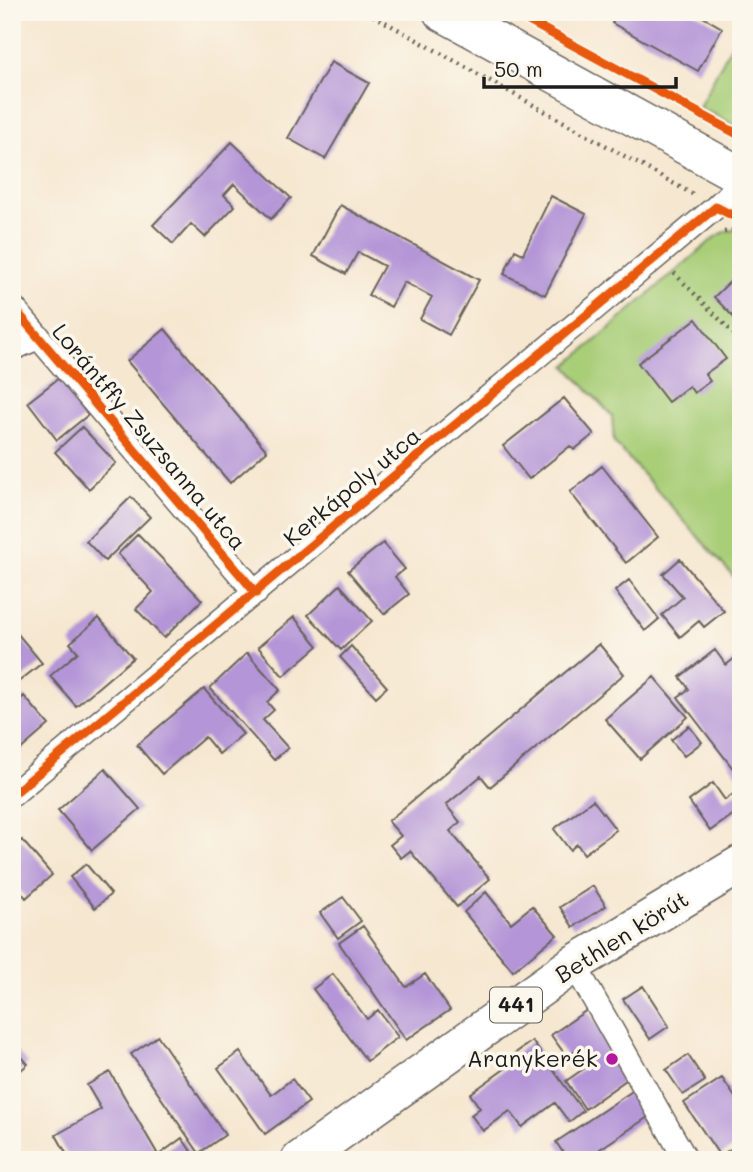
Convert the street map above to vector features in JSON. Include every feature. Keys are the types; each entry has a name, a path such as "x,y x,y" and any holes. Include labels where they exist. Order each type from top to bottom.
{"main road":[{"path":"442,12 741,176"},
{"name":"Bethlen körút","path":"300,1160 573,964 741,864"}],"street":[{"name":"Kerkápoly utca","path":"12,795 716,207 741,183"},
{"name":"Lorántffy Zsuzsanna utca","path":"12,306 256,593"},
{"path":"12,349 39,337"},
{"path":"573,964 686,1160"}],"path":[{"path":"367,12 716,207"},
{"path":"714,238 726,231 741,229"},
{"path":"674,273 741,341"}],"green space":[{"path":"741,26 741,128 699,107"},
{"path":"741,229 741,585 614,442 612,416 566,366 714,238 726,231"}],"building":[{"path":"617,12 694,12 722,28 698,71 612,23"},
{"path":"331,62 369,83 325,159 288,138"},
{"path":"232,142 291,198 271,219 234,184 224,195 235,206 205,237 191,224 173,244 153,225"},
{"path":"551,196 586,214 545,295 504,274 515,250 523,254"},
{"path":"340,205 479,280 449,335 420,319 432,297 404,282 391,307 368,295 384,266 358,252 346,274 313,256"},
{"path":"741,271 741,325 714,297"},
{"path":"696,319 726,359 705,374 710,381 694,393 689,386 668,402 638,363"},
{"path":"165,329 267,451 230,483 127,361"},
{"path":"59,378 88,415 57,440 28,402"},
{"path":"564,398 594,434 574,450 570,446 529,479 503,446"},
{"path":"82,427 116,463 89,489 55,452"},
{"path":"602,466 658,537 626,563 570,492"},
{"path":"131,497 150,517 105,561 86,541"},
{"path":"138,534 202,600 164,638 136,609 153,592 118,554"},
{"path":"383,543 405,569 395,577 409,594 384,614 348,571"},
{"path":"680,559 724,611 704,627 699,621 680,637 662,615 683,597 663,574"},
{"path":"629,580 659,619 645,631 615,591"},
{"path":"340,585 372,621 341,650 308,615"},
{"path":"294,617 318,646 283,676 258,647"},
{"path":"99,618 133,658 76,706 50,676 78,652 70,643"},
{"path":"12,627 42,663 12,687"},
{"path":"599,644 624,674 490,787 481,776 446,805 460,822 450,831 490,879 457,907 410,851 401,858 390,845 401,836 388,821"},
{"path":"351,646 387,687 376,697 340,657"},
{"path":"715,650 726,665 741,653 741,779 678,697 689,689 680,677"},
{"path":"247,653 280,690 267,702 274,710 263,720 288,748 274,760 210,688"},
{"path":"654,677 688,717 640,759 605,719"},
{"path":"204,689 243,734 219,754 205,737 162,774 137,745"},
{"path":"24,696 49,725 12,757 12,707"},
{"path":"689,726 702,742 684,756 671,740"},
{"path":"105,769 140,809 92,850 58,810"},
{"path":"713,783 725,800 736,792 741,799 741,809 710,831 689,801"},
{"path":"593,800 616,830 584,854 577,844 570,850 554,829"},
{"path":"22,840 52,875 26,898 12,881 12,848"},
{"path":"86,864 111,894 95,908 70,877"},
{"path":"593,886 606,906 573,927 560,907"},
{"path":"486,892 511,923 532,906 557,935 513,971 464,912"},
{"path":"343,897 361,921 338,938 320,913"},
{"path":"363,926 406,987 425,974 450,1010 406,1040 339,943"},
{"path":"333,974 367,1019 378,1010 398,1037 367,1061 313,989"},
{"path":"643,986 669,1026 650,1039 623,999"},
{"path":"587,1010 633,1075 585,1109 566,1081 589,1065 578,1049 567,1057 551,1035"},
{"path":"158,1036 225,1135 199,1153 131,1054"},
{"path":"532,1041 583,1111 569,1122 555,1103 522,1127 510,1111 483,1131 471,1115 480,1108 470,1094 510,1065 506,1060"},
{"path":"12,1046 28,1064 12,1078"},
{"path":"240,1052 271,1095 292,1079 309,1102 265,1134 218,1068"},
{"path":"688,1055 705,1081 683,1095 666,1070"},
{"path":"110,1072 157,1153 145,1160 70,1160 56,1135 101,1109 87,1085"},
{"path":"722,1078 741,1106 741,1142 720,1156 684,1103"},
{"path":"634,1090 651,1115 600,1149 607,1160 568,1160 556,1142"},
{"path":"182,1138 197,1160 152,1160"}],"cycle path":[{"path":"512,12 741,136"},
{"path":"12,795 716,207 741,220"},
{"path":"12,306 256,593"}],"place":[{"name":"Aranykerék","path":"612,1059"}]}
